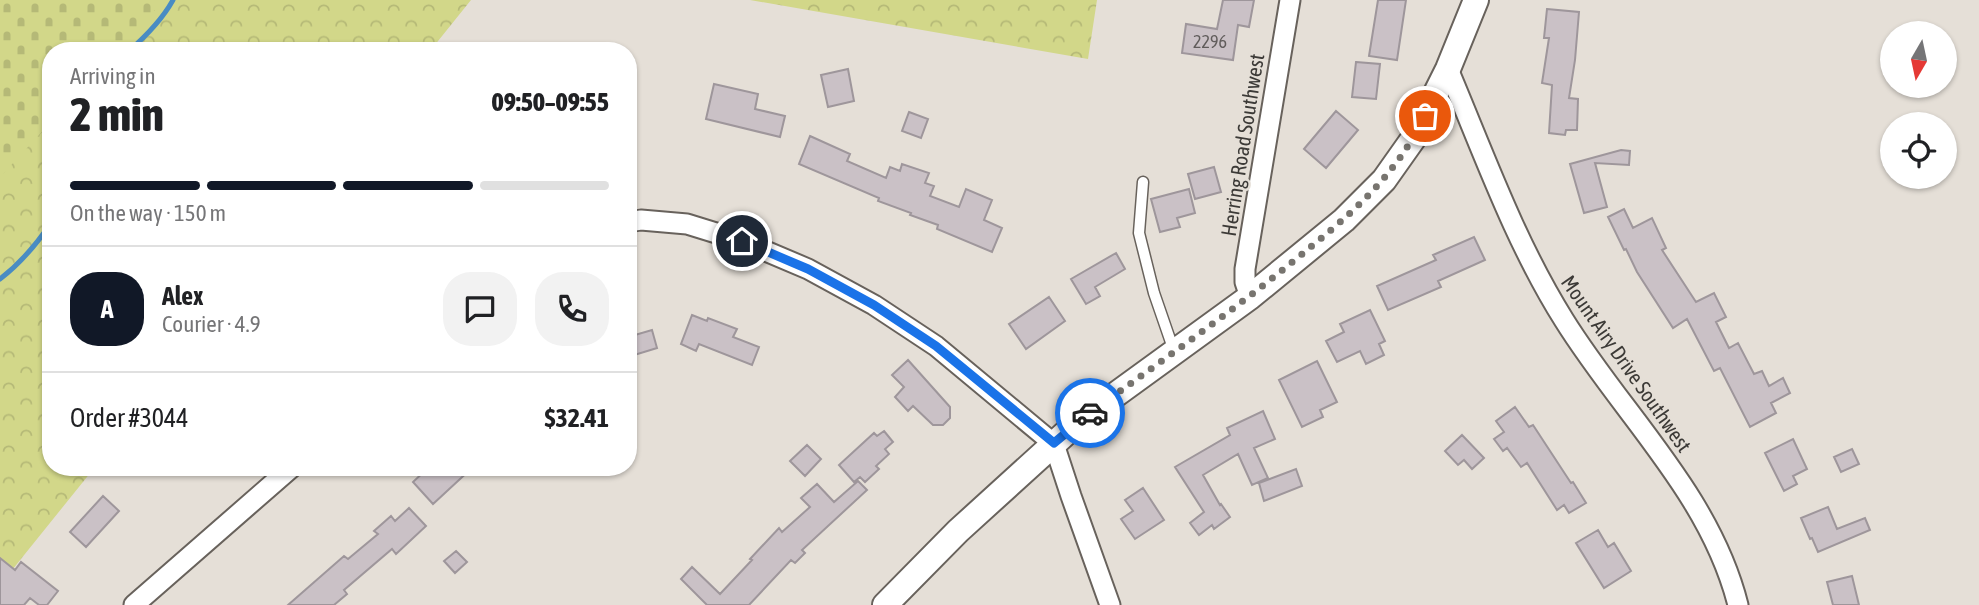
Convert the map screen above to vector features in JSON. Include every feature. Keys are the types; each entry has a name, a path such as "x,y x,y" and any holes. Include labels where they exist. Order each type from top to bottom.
{"street":[{"name":"Herring Road Southwest","path":"1250,297 1245,282 1245,268 1290,0"},
{"path":"885,605 958,531 1078,422 1250,297 1344,220 1384,180 1413,139 1448,69 1476,0"},
{"name":"Mount Airy Drive Southwest","path":"1448,69 1527,257 1564,321 1692,498 1714,538 1734,587 1738,605"},
{"path":"637,221 687,224 742,241 808,269 874,305 936,346 1054,443 1070,496 1110,605"},
{"path":"134,605 282,476"}],"lane":[{"path":"1143,182 1139,233 1154,293 1175,351"}],"green space":[{"path":"0,0 471,0 437,42 42,42 42,476 88,476 0,585"},
{"path":"0,0 164,0 125,42 42,42 42,132 0,177"},
{"path":"750,0 1097,0 1088,59"}],"building":[{"path":"1223,0 1254,0 1249,27 1238,25 1233,60 1182,53 1186,24 1217,29"},
{"path":"1378,0 1406,0 1397,60 1369,56"},
{"path":"1547,9 1579,12 1569,98 1578,99 1577,130 1566,130 1565,135 1549,133 1552,85 1542,83 1549,38 1544,38"},
{"path":"1356,62 1380,64 1376,99 1352,97"},
{"path":"848,69 854,101 828,107 821,75"},
{"path":"714,84 758,94 755,109 785,116 780,137 706,119"},
{"path":"1336,111 1358,130 1326,168 1304,149"},
{"path":"909,112 928,119 921,138 902,131"},
{"path":"810,136 850,154 847,161 886,178 890,167 900,171 902,164 929,173 925,183 934,186 930,196 959,207 966,189 992,200 984,220 1002,228 992,252 937,229 938,225 878,201 879,198 799,164"},
{"path":"1621,150 1630,151 1629,165 1595,163 1607,207 1584,213 1570,164"},
{"path":"1214,167 1221,192 1195,199 1188,174"},
{"path":"1189,189 1195,213 1177,218 1180,227 1160,232 1151,199"},
{"path":"1624,209 1633,228 1652,218 1666,248 1662,250 1696,302 1714,293 1726,317 1716,322 1729,348 1738,343 1754,374 1762,371 1769,386 1783,378 1790,393 1771,403 1776,413 1750,427 1720,368 1714,371 1687,319 1673,328 1637,272 1626,249 1624,250 1608,217"},
{"path":"1474,237 1485,260 1438,281 1441,287 1388,310 1377,286 1436,260 1433,255"},
{"path":"1116,253 1125,269 1095,287 1100,296 1086,304 1071,279"},
{"path":"1049,297 1065,321 1026,349 1009,324"},
{"path":"1370,310 1385,341 1379,344 1384,355 1366,364 1360,351 1337,362 1326,341 1344,332 1340,324"},
{"path":"692,315 737,329 733,337 759,347 752,365 699,344 696,351 681,344"},
{"path":"652,330 657,348 637,354 637,334"},
{"path":"908,360 950,407 950,418 943,425 933,425 913,406 908,411 895,397 904,387 892,375"},
{"path":"1317,361 1337,402 1320,410 1323,417 1302,427 1279,380"},
{"path":"1515,407 1529,427 1533,425 1586,503 1569,513 1564,505 1557,510 1527,463 1521,467 1507,448 1503,451 1494,439 1504,432 1496,421"},
{"path":"1263,411 1275,439 1254,448 1268,478 1252,485 1238,454 1203,475 1230,517 1214,529 1212,525 1199,535 1190,523 1204,512 1175,467 1230,435 1227,428"},
{"path":"884,431 893,442 885,449 889,454 876,466 879,469 865,482 860,477 854,482 839,465 874,433 877,436"},
{"path":"1462,435 1484,458 1472,469 1464,460 1458,465 1445,451"},
{"path":"1793,439 1807,469 1793,476 1797,484 1784,491 1765,453"},
{"path":"807,445 821,459 805,476 790,461"},
{"path":"1852,449 1859,464 1841,472 1834,457"},
{"path":"1296,469 1302,486 1264,501 1259,483"},
{"path":"419,476 463,476 433,504 413,482"},
{"path":"858,481 867,490 802,550 805,553 795,563 791,560 749,605 707,605 681,579 692,567 720,594 779,528 782,532 810,507 801,498 817,484 834,502"},
{"path":"1143,488 1164,520 1135,539 1121,519 1133,511 1125,500"},
{"path":"103,496 119,511 86,547 70,532"},
{"path":"1828,507 1837,529 1865,518 1870,530 1818,552 1801,518"},
{"path":"409,508 426,526 396,554 392,549 344,590 347,594 334,605 288,605 344,556 348,559 378,534 374,531 391,516 395,521"},
{"path":"1598,530 1608,547 1614,543 1631,571 1604,588 1576,543"},
{"path":"456,551 467,562 455,573 444,561"},
{"path":"0,558 15,570 21,562 58,591 47,605 39,605 30,598 24,605 0,605"},
{"path":"1852,576 1859,605 1833,605 1827,582"}],"waterway":[{"path":"138,42 173,0"},
{"path":"0,279 15,267 42,236"}],"way so far":[{"path":"1090,413 1250,297 1344,220 1384,180 1413,139 1425,116"}],"route":[{"path":"742,241 808,269 874,305 936,346 1054,443 1090,413"}]}
